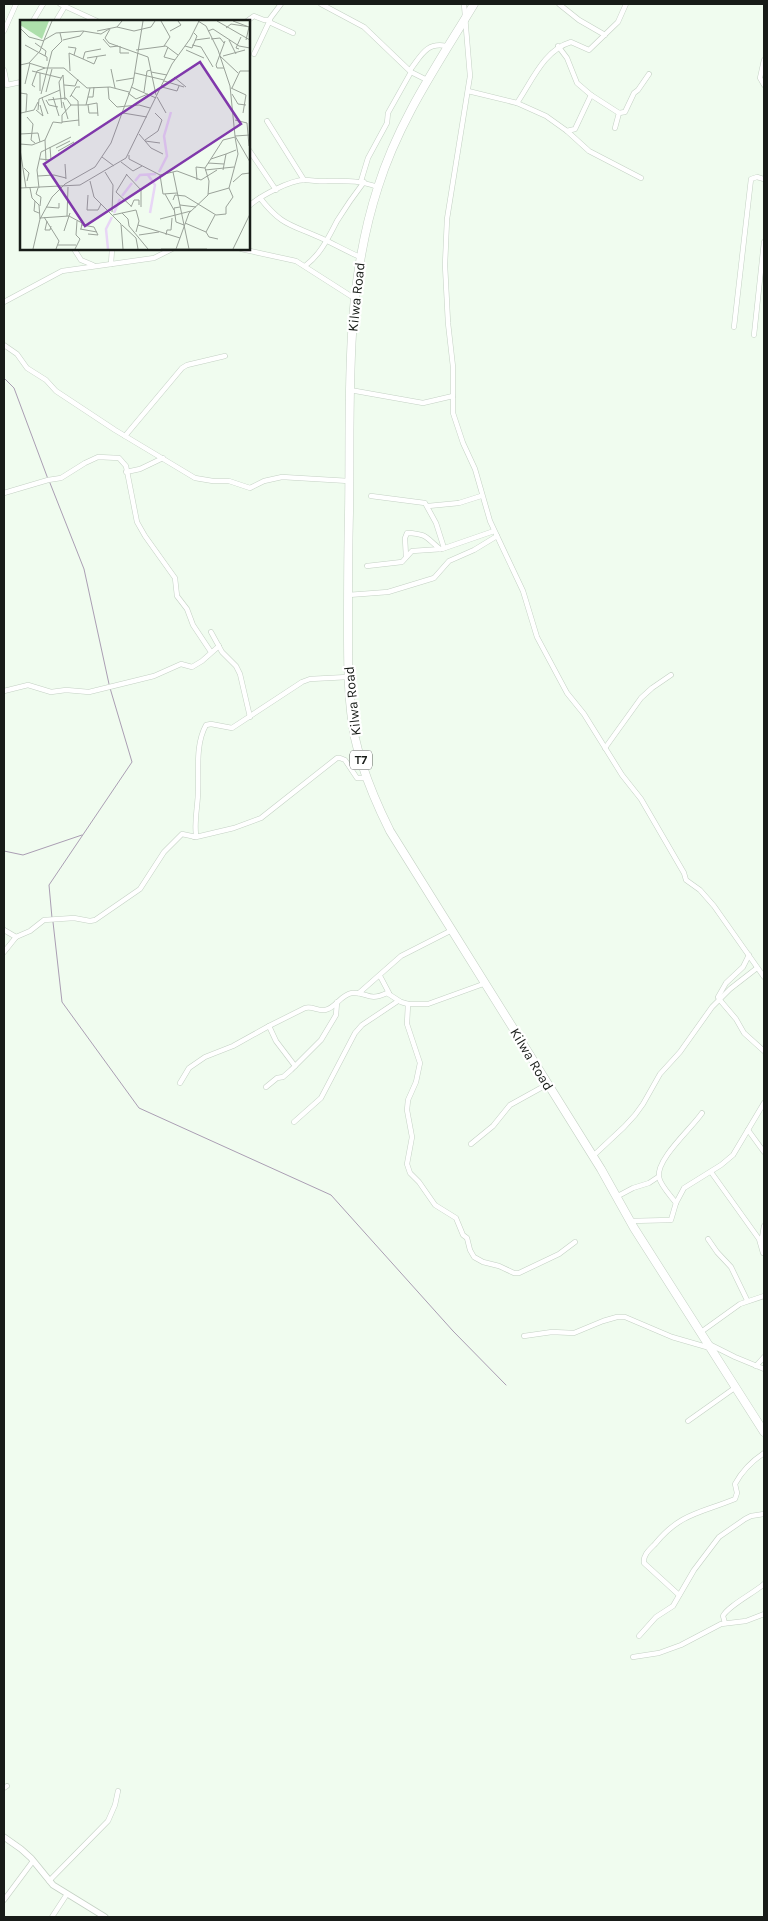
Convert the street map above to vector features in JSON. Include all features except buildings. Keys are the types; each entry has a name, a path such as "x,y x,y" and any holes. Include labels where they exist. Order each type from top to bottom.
{"highway":[{"name":"Kilwa Road","path":"474,4 446,46 401,128 378,187 360,257 354,298 349,480 348,678 355,739 367,778 390,831 618,1196 630,1221 764,1432"}],"street":[{"path":"4,31 16,4"},
{"path":"34,20 43,4"},
{"path":"254,54 269,20 281,4"},
{"path":"321,4 364,27 410,71 427,80"},
{"path":"464,4 470,67 468,91 445,232 454,418 470,462 475,469 481,496 496,534 523,591 537,637 567,692 584,714 622,775 641,799 687,881 700,890 714,906 764,977"},
{"path":"559,4 579,20 605,35"},
{"path":"518,103 544,61 558,46 571,42 589,50 618,22 626,4"},
{"path":"56,20 63,5 95,20"},
{"path":"248,20 254,16 269,20 293,33"},
{"path":"305,266 312,261 327,241 362,182 368,158 388,124 388,113 410,71 431,46 436,44 446,46"},
{"path":"558,46 568,58 576,81 591,95 619,113 625,112 634,93 648,74"},
{"path":"764,60 760,78 764,85"},
{"path":"4,70 8,86 20,82"},
{"path":"468,91 518,103 546,116 567,131 588,151 641,178"},
{"path":"567,131 575,129 591,95"},
{"path":"615,128 619,113"},
{"path":"266,121 304,180"},
{"path":"250,151 276,190"},
{"path":"734,326 751,179 756,177 764,179"},
{"path":"250,205 260,198 296,181 362,182 378,187"},
{"path":"260,198 273,215 288,225 360,257"},
{"path":"754,335 764,242"},
{"path":"75,250 81,260 96,266"},
{"path":"111,264 112,250"},
{"path":"4,302 62,271 154,258 170,250"},
{"path":"246,250 296,260 354,298"},
{"path":"4,345 17,354 27,368 46,380 56,391 125,436 198,479 229,481 248,487 278,477 349,480"},
{"path":"125,436 182,368 187,365 226,356"},
{"path":"350,390 423,403 452,396"},
{"path":"4,494 48,480 61,478 84,463 98,457 120,458 124,462 137,522 175,578 177,596 187,609 193,625 211,652"},
{"path":"126,472 140,469 163,458"},
{"path":"371,496 422,502 428,506 442,549"},
{"path":"428,506 459,503 481,496"},
{"path":"406,558 405,538 407,534 423,534 442,549"},
{"path":"348,595 388,592 434,578 449,562 474,550 496,534"},
{"path":"367,566 392,564 403,561 412,552 442,549 496,534"},
{"path":"211,632 240,674 250,716"},
{"path":"4,692 28,684 51,692 66,690 94,691 154,676 181,664 192,667 219,646"},
{"path":"605,748 641,698 671,675"},
{"path":"194,837 196,835 195,815 198,791 198,762 206,725 211,724 232,728 302,682 310,679 348,678"},
{"path":"4,952 16,937 30,931 46,919 74,918 95,920 140,889 164,852 182,834 194,837 234,828 261,818 338,758 345,760 357,778 367,778"},
{"path":"4,930 16,937"},
{"path":"359,993 401,956 452,930"},
{"path":"593,1156 635,1115 660,1074 680,1052 721,994 725,984 743,967 748,955"},
{"path":"704,1017 719,1000 757,968"},
{"path":"380,976 388,993 408,1004 428,1004 486,983"},
{"path":"180,1083 189,1068 199,1060 214,1052 233,1046 305,1008 311,1007 324,1010 347,994 359,993 374,998 388,993"},
{"path":"294,1122 321,1098 355,1033 362,1025 398,1000"},
{"path":"719,1000 736,1019 744,1032 764,1050"},
{"path":"266,1087 277,1078 285,1075 322,1039 336,1015 337,1002"},
{"path":"408,1004 407,1024 420,1063 416,1082 408,1103 412,1137 407,1164 410,1173 420,1182 435,1205 456,1218 462,1235 467,1238 472,1254 483,1262 519,1273 559,1254 575,1242"},
{"path":"269,1026 276,1041 295,1066"},
{"path":"471,1144 493,1126 510,1105 548,1084"},
{"path":"630,1221 669,1222 684,1188 711,1172 733,1155 764,1103"},
{"path":"618,1196 658,1177 668,1154 702,1113"},
{"path":"748,1130 764,1152"},
{"path":"711,1172 761,1244 764,1260"},
{"path":"658,1177 676,1203"},
{"path":"761,1244 764,1226"},
{"path":"708,1239 731,1267 747,1300"},
{"path":"701,1332 747,1300 764,1296"},
{"path":"524,1336 552,1332 574,1333 603,1321 625,1317 672,1337 700,1346 711,1346 764,1369"},
{"path":"756,1366 764,1357"},
{"path":"688,1421 736,1387"},
{"path":"679,1595 644,1563 645,1555 675,1523 693,1513 735,1499 737,1493 735,1484 739,1477 745,1468 764,1452"},
{"path":"639,1636 656,1617 673,1606 694,1570 719,1537 745,1519 764,1514"},
{"path":"725,1623 723,1616 726,1611 756,1592 764,1584"},
{"path":"633,1657 659,1653 675,1648 725,1623 746,1621 764,1614"},
{"path":"49,1881 108,1821 115,1805 118,1791"},
{"path":"4,1845 6,1838 22,1849 49,1881 105,1917"},
{"path":"4,1900 33,1861"},
{"path":"52,1917 67,1894"}],"waterway":[{"path":"4,378 14,388 48,479"},
{"path":"50,483 84,569 109,684"},
{"path":"52,918 49,885 132,762 110,688"},
{"path":"4,851 23,855 82,835"},
{"path":"53,922 62,1002 139,1108 331,1195 453,1331 506,1385"}]}
